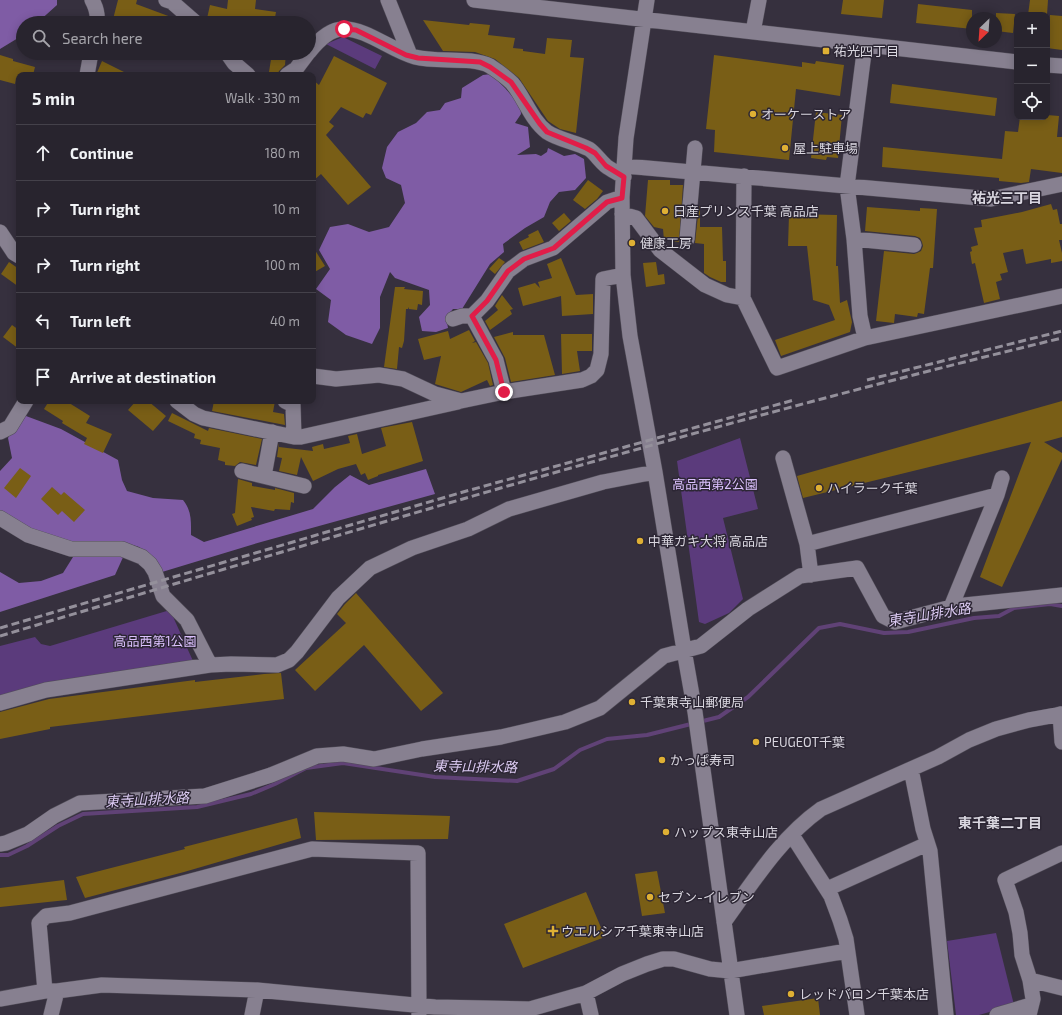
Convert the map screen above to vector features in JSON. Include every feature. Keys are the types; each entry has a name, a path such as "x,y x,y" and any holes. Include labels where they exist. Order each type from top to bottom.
{"street":[{"path":"92,0 96,5 97,16"},
{"path":"166,0 172,2 188,16"},
{"path":"388,0 410,56"},
{"path":"474,0 544,4 644,20 1014,62"},
{"path":"647,0 626,138 622,198 623,275 630,336 655,472 695,712 737,1015"},
{"path":"753,32 759,0"},
{"path":"316,43 336,29 356,30 410,56 480,62 490,67 511,82 547,132 595,153 606,166 624,171 692,172 744,176 991,200 1062,184"},
{"path":"865,45 847,186 854,239 860,316 865,338"},
{"path":"88,72 90,60"},
{"path":"232,60 244,72"},
{"path":"292,72 296,69 303,60"},
{"path":"1050,65 1062,66"},
{"path":"687,239 695,148"},
{"path":"744,176 743,298 777,368 865,338 1062,296"},
{"path":"453,319 462,316 472,316 487,301 508,271 524,259 554,248 607,202 622,198"},
{"path":"622,214 636,218 660,250 705,285 727,295 743,298"},
{"path":"0,232 10,253"},
{"path":"854,239 914,245"},
{"path":"181,404 194,414 203,418 294,437 301,437 504,392 572,383 591,376 597,370 601,354 603,279 623,275"},
{"path":"472,316 496,360 504,392"},
{"path":"316,376 336,379 379,375 403,380 435,394 461,401"},
{"path":"0,432 10,427 24,404"},
{"path":"291,404 293,405 294,437"},
{"path":"264,476 272,432"},
{"path":"783,458 806,544 812,575"},
{"path":"242,471 304,486"},
{"path":"0,704 46,690 210,665 277,665 289,660 297,652 338,598 370,568 412,548 468,529 509,509 603,482 655,472"},
{"path":"951,607 997,494 1002,478"},
{"path":"806,544 997,494"},
{"path":"0,518 28,535 71,549 122,549 142,557 150,564 155,572 163,596 187,620 210,665"},
{"path":"0,844 28,834 54,816 80,803 205,796 271,775 317,756 343,754 374,760 422,749 501,737 565,722 600,708 664,656 701,646 748,609 800,576 858,568 883,616 895,622 951,607 1062,595"},
{"path":"724,922 772,856 808,818 821,809 938,758 969,740 996,729 1029,720 1061,714 1062,742"},
{"path":"911,769 923,829 930,851 946,1015"},
{"path":"792,835 831,896 840,920 846,939 857,1015"},
{"path":"827,889 927,844"},
{"path":"51,1015 51,991 39,923 46,916 70,913 312,849 418,853 419,1009"},
{"path":"997,1015 1030,1010 1033,999 1030,980 1022,955 1016,912 1005,880 1062,853"},
{"path":"0,999 102,985 257,990 419,1009 435,1006 530,1009 586,993 622,974 663,959 674,959 710,969 730,972 847,951"},
{"path":"1030,980 1062,988"},
{"path":"252,1015 257,990"},
{"path":"586,993 591,1015"}],"green space":[{"path":"343,37 382,56 375,69 326,44"},
{"name":"高品西第2公園","path":"740,438 758,509 723,518 743,599 729,613 705,624 699,622 677,461"},
{"name":"高品西第1公園","path":"170,610 193,661 0,696 0,646 35,637 41,644 50,646"},
{"path":"996,933 1014,1005 979,1015 956,1015 947,941"}],"shaded area":[{"path":"0,0 57,0 57,5 45,16 16,16 16,39 0,49"},
{"path":"491,74 520,105 521,114 515,123 528,127 530,147 517,155 536,154 541,156 547,152 548,148 564,156 575,154 584,159 586,178 575,190 559,192 550,202 544,217 525,228 503,244 504,252 490,264 462,309 453,309 446,317 448,328 436,332 422,331 419,317 430,305 429,290 395,278 390,272 380,297 380,328 372,344 346,335 328,322 331,300 316,289 330,269 319,250 330,227 348,224 369,232 389,227 405,203 401,185 386,178 382,168 387,147 398,132 416,123 427,112 440,110 445,103 461,98 462,88 483,75"},
{"path":"26,416 61,429 118,460 122,480 127,491 153,498 183,500 189,512 191,521 191,535 204,542 313,509 335,487 350,475 369,485 426,469 435,494 261,542 162,572 153,560 139,547 129,544 115,575 0,612 0,572 19,583 41,581 63,573 73,557 76,546 29,530 0,512 0,471 12,458 8,438 18,421"}],"building":[{"path":"118,0 137,0 136,4 168,16 114,16"},
{"path":"228,0 256,0 255,9 276,12 275,16 208,16 210,5 227,9"},
{"path":"843,0 884,0 882,18 841,14"},
{"path":"1030,0 1048,0 1047,12 1028,12"},
{"path":"918,4 972,10 972,12 966,12 966,28 916,23"},
{"path":"1002,13 1014,14 1013,33 1002,32"},
{"path":"1050,15 1062,16 1062,50 1050,48"},
{"path":"423,20 469,25 470,23 490,25 488,35 515,38 513,48 545,54 547,38 572,40 570,57 584,58 576,133 560,129 548,121 519,78 495,59 475,52 443,51"},
{"path":"0,55 13,59 13,61 35,67 34,72 16,72 15,84 0,80"},
{"path":"714,55 802,67 802,62 815,64 816,61 844,65 840,96 796,89 789,160 714,152 715,130 706,129"},
{"path":"334,56 387,83 371,115 366,113 363,118 341,107 329,122 334,126 326,135 371,187 348,205 321,174 316,178 316,82 319,85"},
{"path":"271,60 285,60 285,65 278,72 269,72"},
{"path":"102,61 124,72 97,72"},
{"path":"892,84 997,98 995,116 890,103"},
{"path":"816,112 842,115 838,158 827,157 826,160 811,158"},
{"path":"1050,115 1059,116 1057,137 1062,137 1062,173 1031,169 1029,182 1021,183 999,181 999,178 882,167 883,147 1002,159 1005,131 1018,132 1020,120 1050,120"},
{"path":"588,180 603,191 597,199 585,209 573,200"},
{"path":"648,180 670,180 670,185 683,185 679,242 664,240 663,229 654,227 645,216"},
{"path":"1051,204 1053,210 1057,209 1060,224 1062,224 1062,240 1059,240 1062,261 1051,263 1051,259 1026,264 1023,249 1003,253 1008,272 1000,274 1002,280 996,282 1000,299 984,303 975,263 972,264 970,252 972,251 971,247 978,245 974,228 982,227 981,220 1022,212"},
{"path":"699,206 700,227 722,227 723,261 726,261 726,282 721,282 704,273 704,244 695,243"},
{"path":"867,207 920,211 920,208 937,209 933,268 930,268 924,314 918,313 917,317 895,314 894,323 876,321 884,251 914,254 921,251 923,246 920,238 915,236 865,231"},
{"path":"564,213 571,221 559,231 552,223"},
{"path":"796,214 837,215 836,266 838,266 840,303 847,300 852,322 850,332 781,356 775,340 835,320 829,305 813,300 807,246 788,246 789,215 796,216"},
{"path":"538,230 544,242 523,250 519,242"},
{"path":"316,252 325,266 316,271"},
{"path":"499,258 505,262 495,274 489,269"},
{"path":"561,258 576,295 593,294 593,314 562,316 561,296 523,306 518,288 535,283 540,288 538,282 552,278 547,264"},
{"path":"9,262 16,267 16,285 1,274"},
{"path":"656,262 658,275 664,274 665,284 646,287 643,263"},
{"path":"395,287 405,287 404,289 423,291 422,305 418,304 417,310 409,309 409,307 406,309 404,341 402,348 399,347 397,369 384,367"},
{"path":"502,295 513,309 510,310 512,314 490,330 485,321 498,310 495,306"},
{"path":"12,325 16,328 16,347 3,337"},
{"path":"469,330 475,341 472,343 476,342 488,363 493,385 490,386 487,380 461,392 435,384 441,356 424,360 418,339 448,331 450,339"},
{"path":"513,332 513,335 544,335 555,375 511,382 505,358 494,337"},
{"path":"561,334 592,334 592,351 577,351 580,371 562,374"},
{"name":"ハイラーク千葉","path":"1062,401 1062,437 1044,442 1062,453 1062,459 1002,587 980,577 1031,442 803,498 797,476"},
{"path":"47,404 71,404 90,416 86,423 112,434 103,453 84,444 87,438 62,423 63,421 44,409"},
{"path":"133,404 152,404 166,416 153,431 128,410"},
{"path":"213,404 274,404 273,412 284,414 285,425 212,411"},
{"path":"172,413 208,431 209,428 262,439 256,465 240,462 235,466 225,465 225,462 218,460 220,448 200,444 201,440 194,438 195,434 168,421"},
{"path":"412,422 423,461 378,475 368,480 365,473 361,475 356,464 338,469 313,481 301,457 297,475 279,471 282,458 277,457 279,443 279,447 313,451 312,447 323,444 324,449 350,443 348,436 357,434 362,454 386,446 381,428"},
{"path":"20,468 31,476 16,498 4,488"},
{"path":"238,479 252,483 252,486 275,490 275,488 294,493 294,503 291,502 290,510 275,509 274,511 251,507 254,517 251,518 252,520 237,526 232,514 235,513"},
{"path":"52,487 61,495 64,492 85,510 74,522 62,511 58,515 41,499"},
{"path":"356,593 443,693 421,711 364,645 315,691 295,670 346,623 337,614"},
{"path":"281,673 284,699 50,727 50,729 0,739 0,712 49,699 195,680 195,682"},
{"path":"314,812 450,816 448,839 316,840"},
{"path":"297,818 301,838 184,872 85,898 76,877 185,849 184,847"},
{"path":"657,871 665,913 642,916 635,874"},
{"path":"64,880 67,900 0,907 0,888"},
{"path":"586,892 605,937 523,968 504,924"},
{"path":"818,998 820,1015 764,1015 762,1006"}],"waterway":[{"name":"東寺山排水路","path":"0,855 8,855 27,846 58,826 83,814 197,807 251,794 275,784 306,768 343,763 435,777 517,781 554,769 580,750 607,739 647,735 719,717 748,697 819,628 840,624 884,633 908,632 974,618 999,616 1014,608 1050,604 1062,606"}],"railway":[{"path":"867,380 1062,331"},
{"path":"0,636 397,518 662,442 928,371 1062,338"},
{"path":"0,628 463,492 794,400"}],"place":[{"name":"祐光四丁目","path":"826,51"},
{"name":"オーケーストア","path":"753,114"},
{"name":"屋上駐車場","path":"785,148"},
{"name":"日産プリンス千葉 高品店","path":"665,211"},
{"name":"健康工房","path":"632,243"},
{"name":"ハイラーク千葉","path":"819,488"},
{"name":"中華ガキ大将 高品店","path":"640,541"},
{"name":"千葉東寺山郵便局","path":"632,702"},
{"name":"PEUGEOT千葉","path":"756,742"},
{"name":"かっぱ寿司","path":"662,760"},
{"name":"ハップス東寺山店","path":"666,832"},
{"name":"セブン-イレブン","path":"650,897"},
{"name":"ウエルシア千葉東寺山店","path":"553,931"},
{"name":"レッドバロン千葉本店","path":"791,994"}],"district":[{"name":"祐光三丁目","path":"1007,197"},
{"name":"東千葉二丁目","path":"1000,822"}],"route":[{"path":"344,29 356,30 406,55 418,58 480,62 490,67 511,82 547,132 595,153 606,166 624,177 622,198 607,202 554,248 524,259 508,271 487,301 472,316 496,360 504,392"}]}
